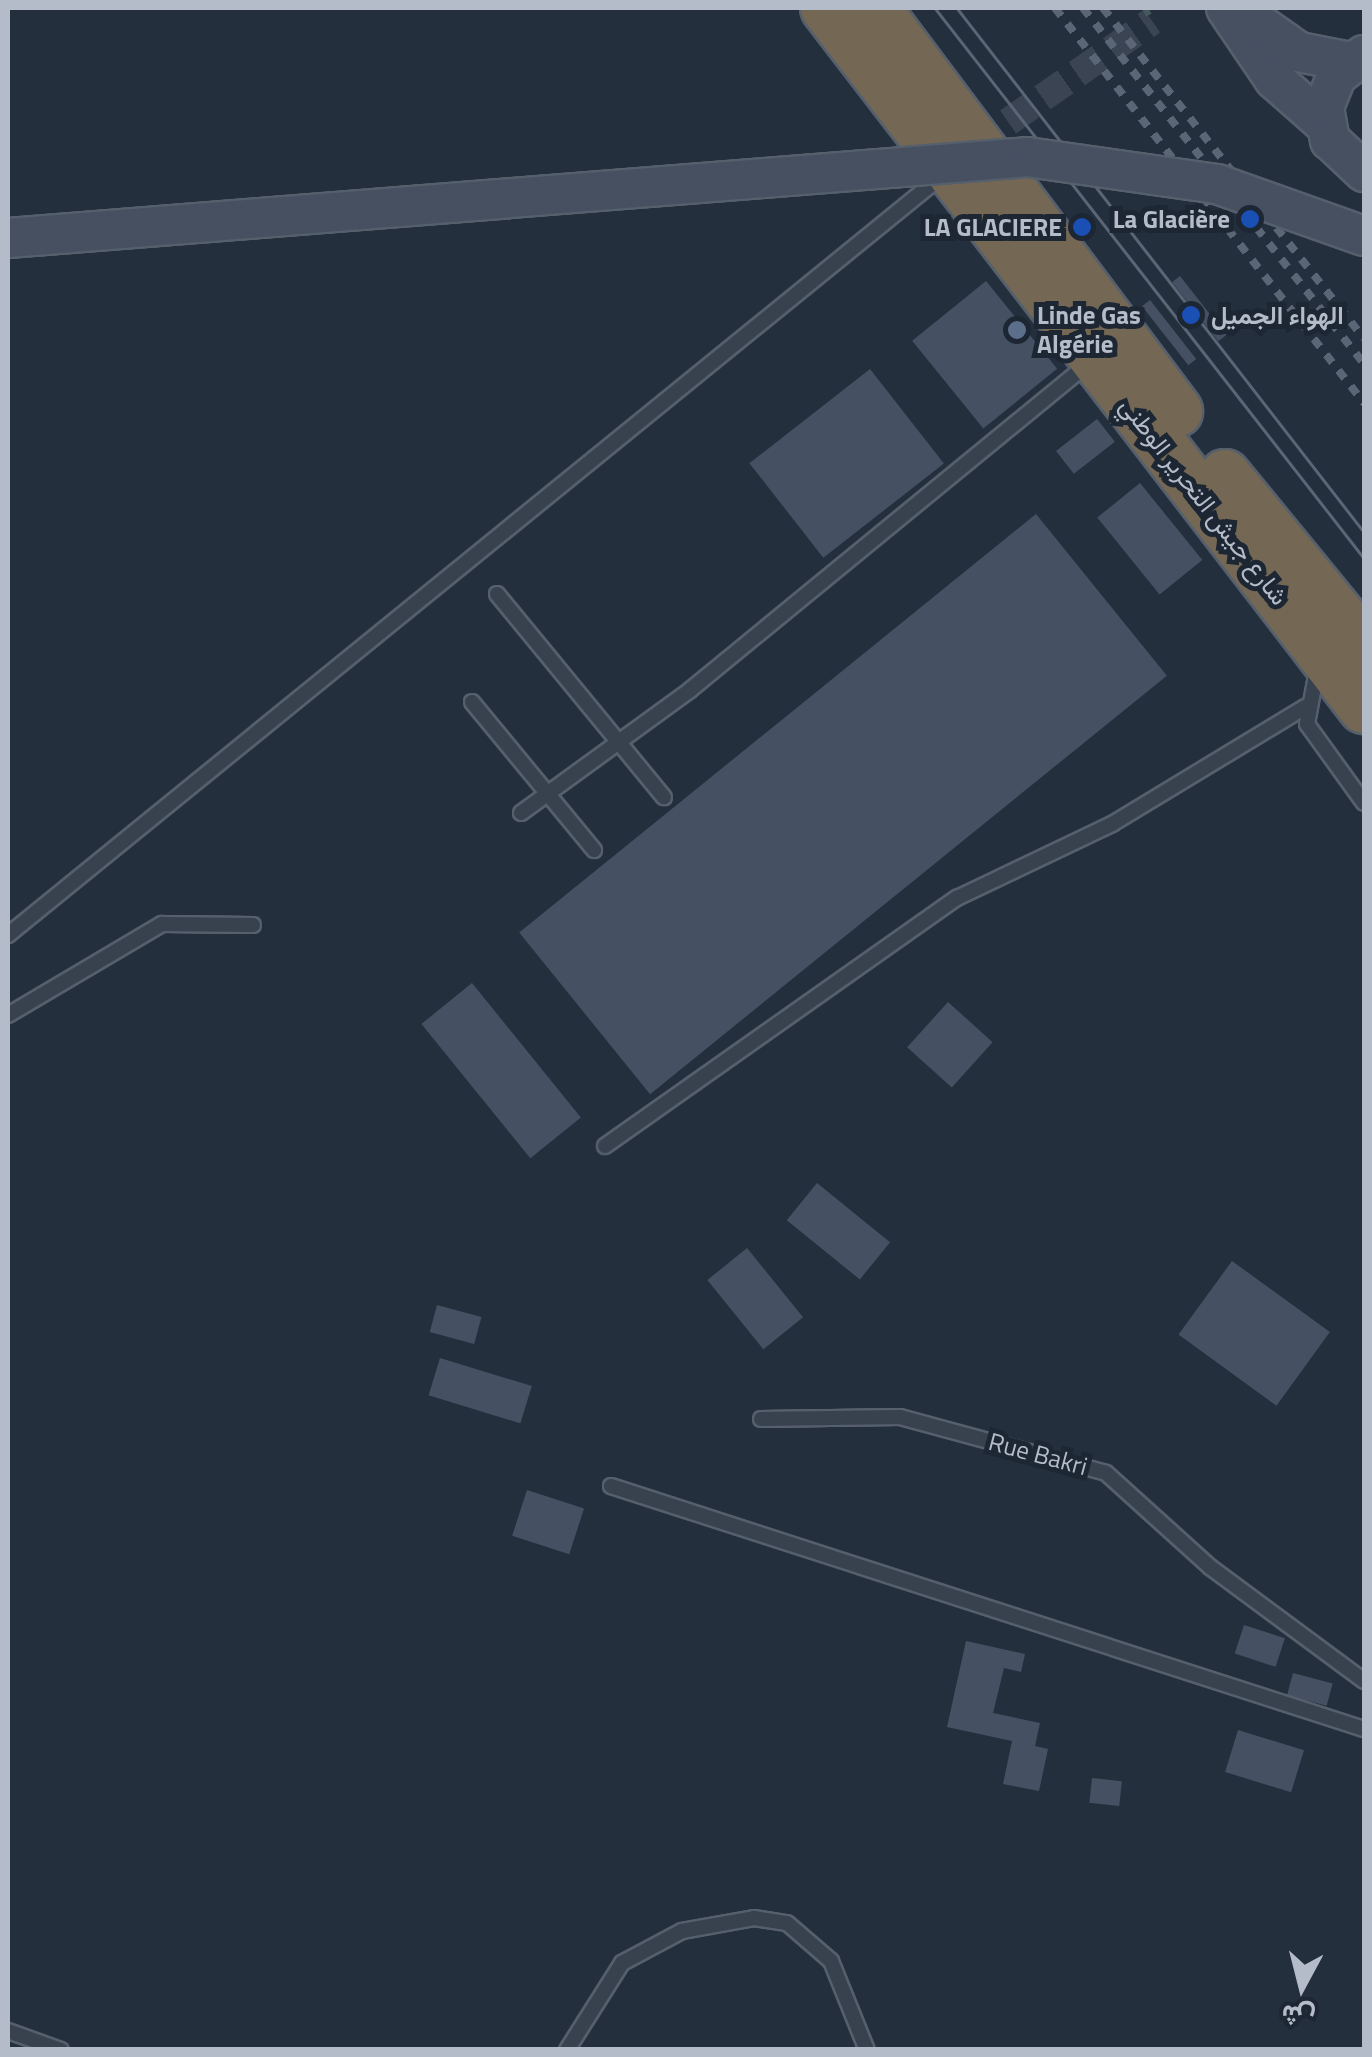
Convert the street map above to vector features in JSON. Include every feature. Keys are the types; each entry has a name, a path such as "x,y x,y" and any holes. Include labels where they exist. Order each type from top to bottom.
{"highway":[{"name":"شارع جيش التحرير الوطني","path":"826,8 953,167 1094,359 1344,650"},
{"name":"شارع جيش التحرير الوطني","path":"874,8 1215,462 1344,650 1364,708"}],"main road":[{"path":"1226,8 1274,79 1325,124 1339,154 1364,172"},
{"path":"1237,8 1299,52 1357,59"},
{"path":"1325,124 1328,90 1357,59"},
{"path":"8,238 1027,157 1216,184 1364,236"}],"lane":[{"path":"8,935 953,167"},
{"path":"521,812 617,743 1094,359"},
{"path":"496,594 664,797"},
{"path":"604,1146 957,898 1112,824 1305,707 1344,650"},
{"path":"472,702 594,850"},
{"path":"1305,707 1314,740 1364,802"},
{"path":"8,1014 162,924 253,925"},
{"name":"Rue Bakri","path":"762,1419 900,1417 1106,1474 1210,1568 1364,1681"},
{"path":"610,1486 1364,1729"},
{"path":"567,2050 622,1962 682,1931 754,1918 787,1923 832,1962 867,2050"},
{"path":"8,2032 60,2050"}],"path":[{"path":"1145,8 1152,21"}],"building":[{"path":"1180,276 1226,335 1218,341 1172,282"},
{"path":"986,281 1057,369 983,429 912,341"},
{"path":"1150,300 1196,359 1188,365 1142,306"},
{"path":"870,369 944,464 823,558 749,463"},
{"path":"1097,419 1115,442 1074,474 1056,451"},
{"path":"1140,483 1202,560 1160,595 1097,518"},
{"path":"1036,514 1167,676 650,1094 519,932"},
{"path":"472,983 581,1117 530,1158 421,1024"},
{"path":"948,1002 993,1042 952,1087 907,1047"},
{"path":"817,1183 890,1242 860,1279 787,1220"},
{"path":"747,1248 803,1317 763,1349 707,1280"},
{"path":"1232,1261 1330,1332 1276,1406 1179,1335"},
{"path":"437,1305 481,1317 474,1344 430,1332"},
{"path":"440,1358 532,1386 520,1423 429,1395"},
{"path":"527,1490 584,1509 569,1554 512,1536"},
{"path":"1244,1625 1285,1638 1276,1667 1235,1654"},
{"path":"966,1641 1025,1654 1021,1672 1004,1668 993,1713 1040,1723 1035,1746 1048,1749 1039,1791 1003,1784 1012,1741 947,1727"},
{"path":"1293,1673 1333,1684 1327,1706 1287,1695"},
{"path":"1238,1730 1304,1750 1291,1792 1225,1772"},
{"path":"1092,1778 1122,1781 1119,1806 1089,1803"}],"tunnel":[{"path":"1008,122 1152,21"}],"tram line":[{"path":"935,8 1364,558"},
{"path":"957,8 1364,532"}],"railway":[{"path":"1055,8 1364,403"},
{"path":"1083,8 1364,364"},
{"path":"1103,8 1364,338"}],"place":[{"name":"La Glacière","path":"1250,219"},
{"name":"LA GLACIERE","path":"1082,227"},
{"name":"الهواء الجميل","path":"1191,315"},
{"name":"Linde Gas Algérie","path":"1017,330"}]}
